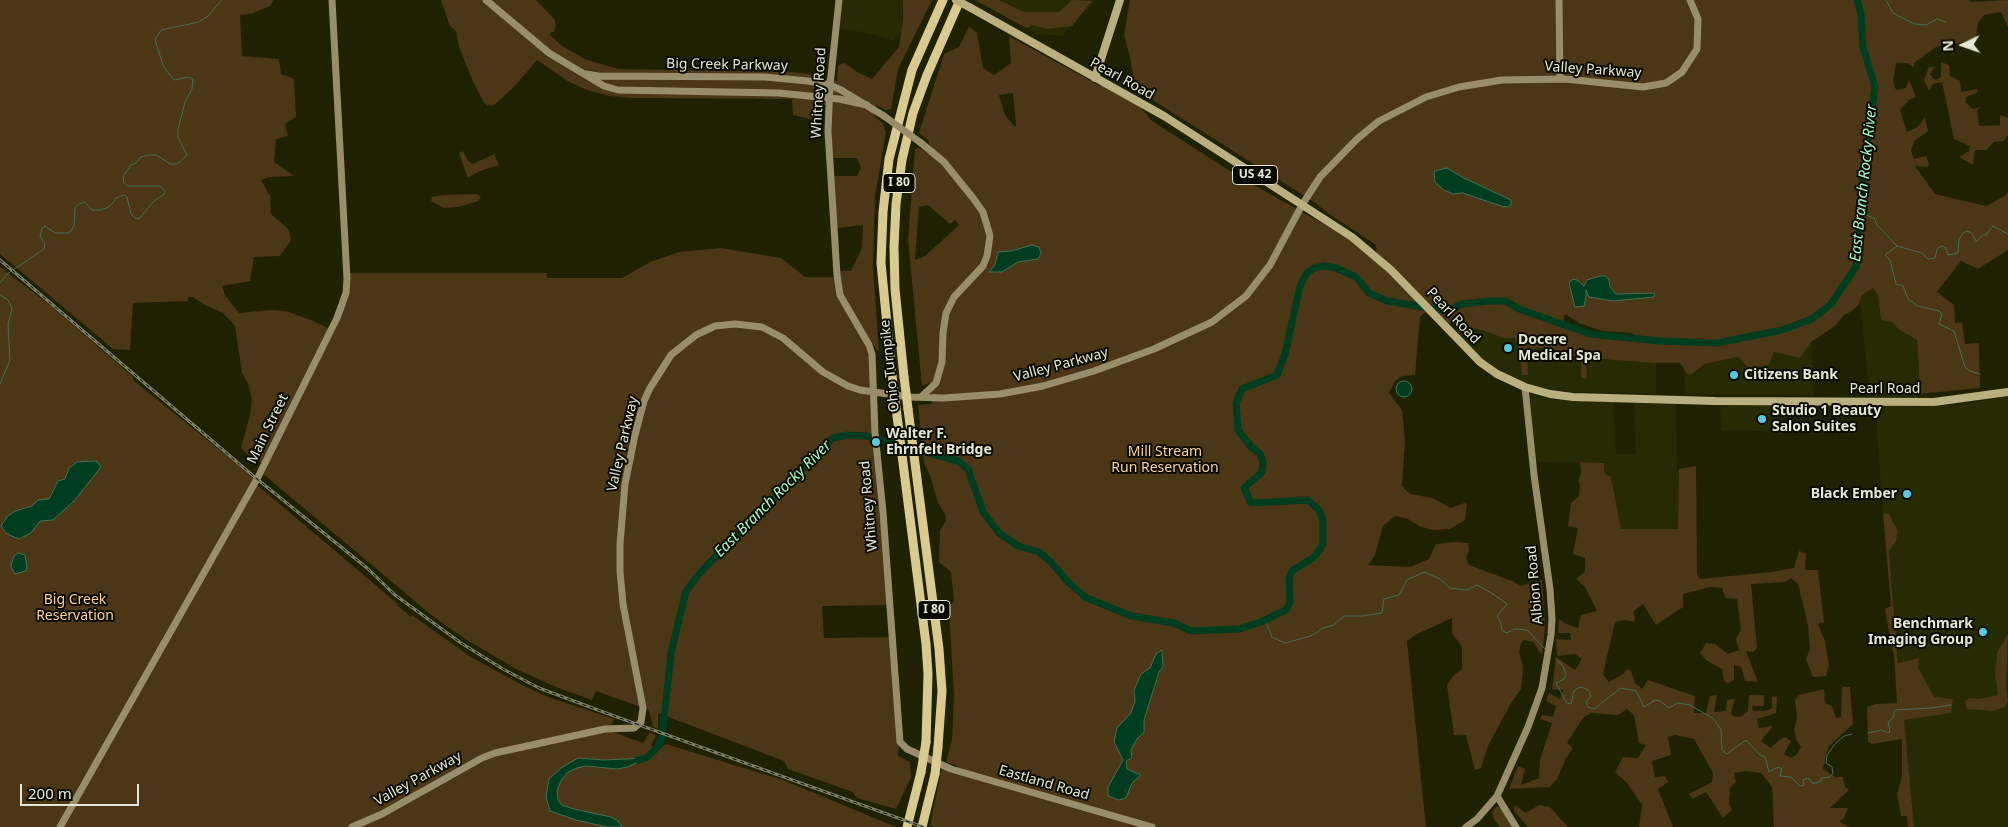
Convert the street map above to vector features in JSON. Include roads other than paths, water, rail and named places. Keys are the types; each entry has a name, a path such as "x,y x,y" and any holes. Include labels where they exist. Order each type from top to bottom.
{"highway":[{"name":"Ohio Turnpike","path":"907,827 926,742 928,674 926,644 892,376 881,262 883,212 889,159 912,70 943,0"},
{"name":"Ohio Turnpike","path":"922,827 935,774 942,691 939,649 904,377 894,247 896,204 902,160 913,113 927,75 960,0"}],"main road":[{"name":"Pearl Road","path":"956,0 1164,116 1352,237 1391,270 1480,362 1497,374 1524,387 1550,394 1573,397 1715,401 1934,402 2008,392"},
{"path":"1095,78 1120,0"}],"street":[{"name":"Main Street","path":"60,827 257,479 337,318 346,294 347,270 332,0"},
{"name":"Big Creek Parkway","path":"486,0 549,53 604,86 618,90 779,93 829,98 867,105"},
{"name":"Whitney Road","path":"839,0 830,85 828,131 837,275 840,295 869,345 872,354 877,450 884,512 900,742 907,749 930,760"},
{"path":"1559,0 1560,79"},
{"name":"Valley Parkway","path":"352,827 382,814 482,758 495,753 605,729 634,728 641,722 643,715 641,698 623,604 620,544 622,510 629,460 644,401 660,370 683,344 696,334 714,326 736,324 762,327 783,338 830,376 848,386 874,392 941,398 1000,394 1070,379 1154,349 1212,322 1231,310 1258,283 1320,177 1357,139 1379,121 1426,97 1459,87 1502,80 1560,79 1643,87 1666,83 1682,72 1696,49 1698,20 1690,0"},
{"name":"Big Creek Parkway","path":"581,73 607,76 788,78 830,85 884,116 944,162 983,212 990,236 987,256 983,266 954,297 946,313 942,362 936,383"},
{"path":"920,397 936,383 941,398"},
{"name":"Albion Road","path":"1497,796 1528,727 1542,688 1552,627 1550,589 1524,387"},
{"name":"Eastland Road","path":"930,760 951,769 1152,827"},
{"path":"1466,827 1477,820 1497,796 1516,827"}],"waterway":[{"path":"0,283 7,274 44,249 45,244 40,237 42,228 45,226 55,233 68,233 71,231 74,225 75,208 79,204 85,202 92,210 100,210 107,208 116,198 124,195 127,197 131,214 139,219 153,202 164,194 165,191 160,186 128,186 124,183 123,176 131,165 136,163 141,157 157,155 170,164 177,164 187,155 178,137 178,129 185,102 192,89 193,79 188,77 175,80 171,77 163,65 155,40 161,30 199,22 208,16 222,0"},
{"name":"East Branch Rocky River","path":"638,760 646,758 657,748 662,738 671,653 686,591 699,574 764,511 782,488 833,438 847,435 866,436 958,461 968,469 983,512 999,533 1018,546 1039,552 1085,597 1131,616 1174,623 1191,631 1239,629 1261,622 1286,610 1290,602 1289,578 1292,571 1314,557 1323,544 1323,521 1319,510 1308,500 1251,503 1244,488 1262,472 1263,462 1260,454 1251,447 1238,430 1236,403 1242,389 1277,375 1285,354 1300,286 1306,274 1314,268 1324,266 1336,268 1356,277 1369,293 1387,301 1447,311 1462,304 1506,301 1519,309 1590,334 1660,341 1717,343 1782,330 1812,319 1831,304 1856,267 1863,180 1875,87 1863,47 1861,14 1857,0"},
{"path":"1886,0 1893,13 1915,24 1926,25 1937,19 1946,22"},
{"path":"1861,213 1874,218 1877,225 1897,246 1885,255 1890,260 1896,284 1903,286 1908,299 1918,306 1939,311 1942,314 1939,324 1954,331 1965,367 1970,371 1980,374"},
{"path":"1897,246 1922,253 1928,259 1935,258 1937,249 1942,246 1946,248 1948,255 1958,253 1959,239 1967,231 1972,233 1976,241 1983,235 1986,235 1993,226 2008,234"},
{"path":"0,295 8,300 12,309 8,324 10,360 0,384"},
{"path":"1265,620 1272,637 1285,643 1311,636 1323,628 1334,625 1344,616 1382,613 1384,599 1399,595 1407,580 1424,572 1440,579 1450,588 1467,590 1477,585 1493,594 1507,604 1497,616 1502,630 1506,633 1515,629 1527,630 1545,649"},
{"path":"1556,659 1563,666 1566,675 1564,679 1556,683 1567,703 1571,704 1574,691 1582,687 1588,690 1591,696 1586,702 1588,707 1594,709 1621,688 1636,691 1644,707 1655,700 1660,701 1669,708 1678,703 1690,705 1714,719 1721,730 1722,750 1727,754 1746,740 1760,755 1765,757 1769,772 1778,767 1782,769 1780,776 1791,777 1800,786 1804,785 1803,780 1808,778 1812,783 1816,783 1821,781 1821,778 1830,777 1833,773 1832,767 1826,763 1827,755 1844,736 1852,734"},
{"path":"1868,733 1881,730 1890,732 1888,722 1893,718 1895,710 1951,705"}],"railway":[{"path":"0,260 257,479 367,568 395,595 461,643 503,669 539,688 923,827"}],"place":[{"name":"Docere Medical Spa","path":"1508,348"},
{"name":"Citizens Bank","path":"1734,375"},
{"name":"Studio 1 Beauty Salon Suites","path":"1762,419"},
{"name":"Walter F. Ehrnfelt Bridge","path":"876,442"},
{"name":"Black Ember","path":"1907,494"},
{"name":"Benchmark Imaging Group","path":"1983,632"}],"park label":[{"name":"Mill Stream Run Reservation","path":"1165,460"},
{"name":"Big Creek Reservation","path":"75,608"}]}
